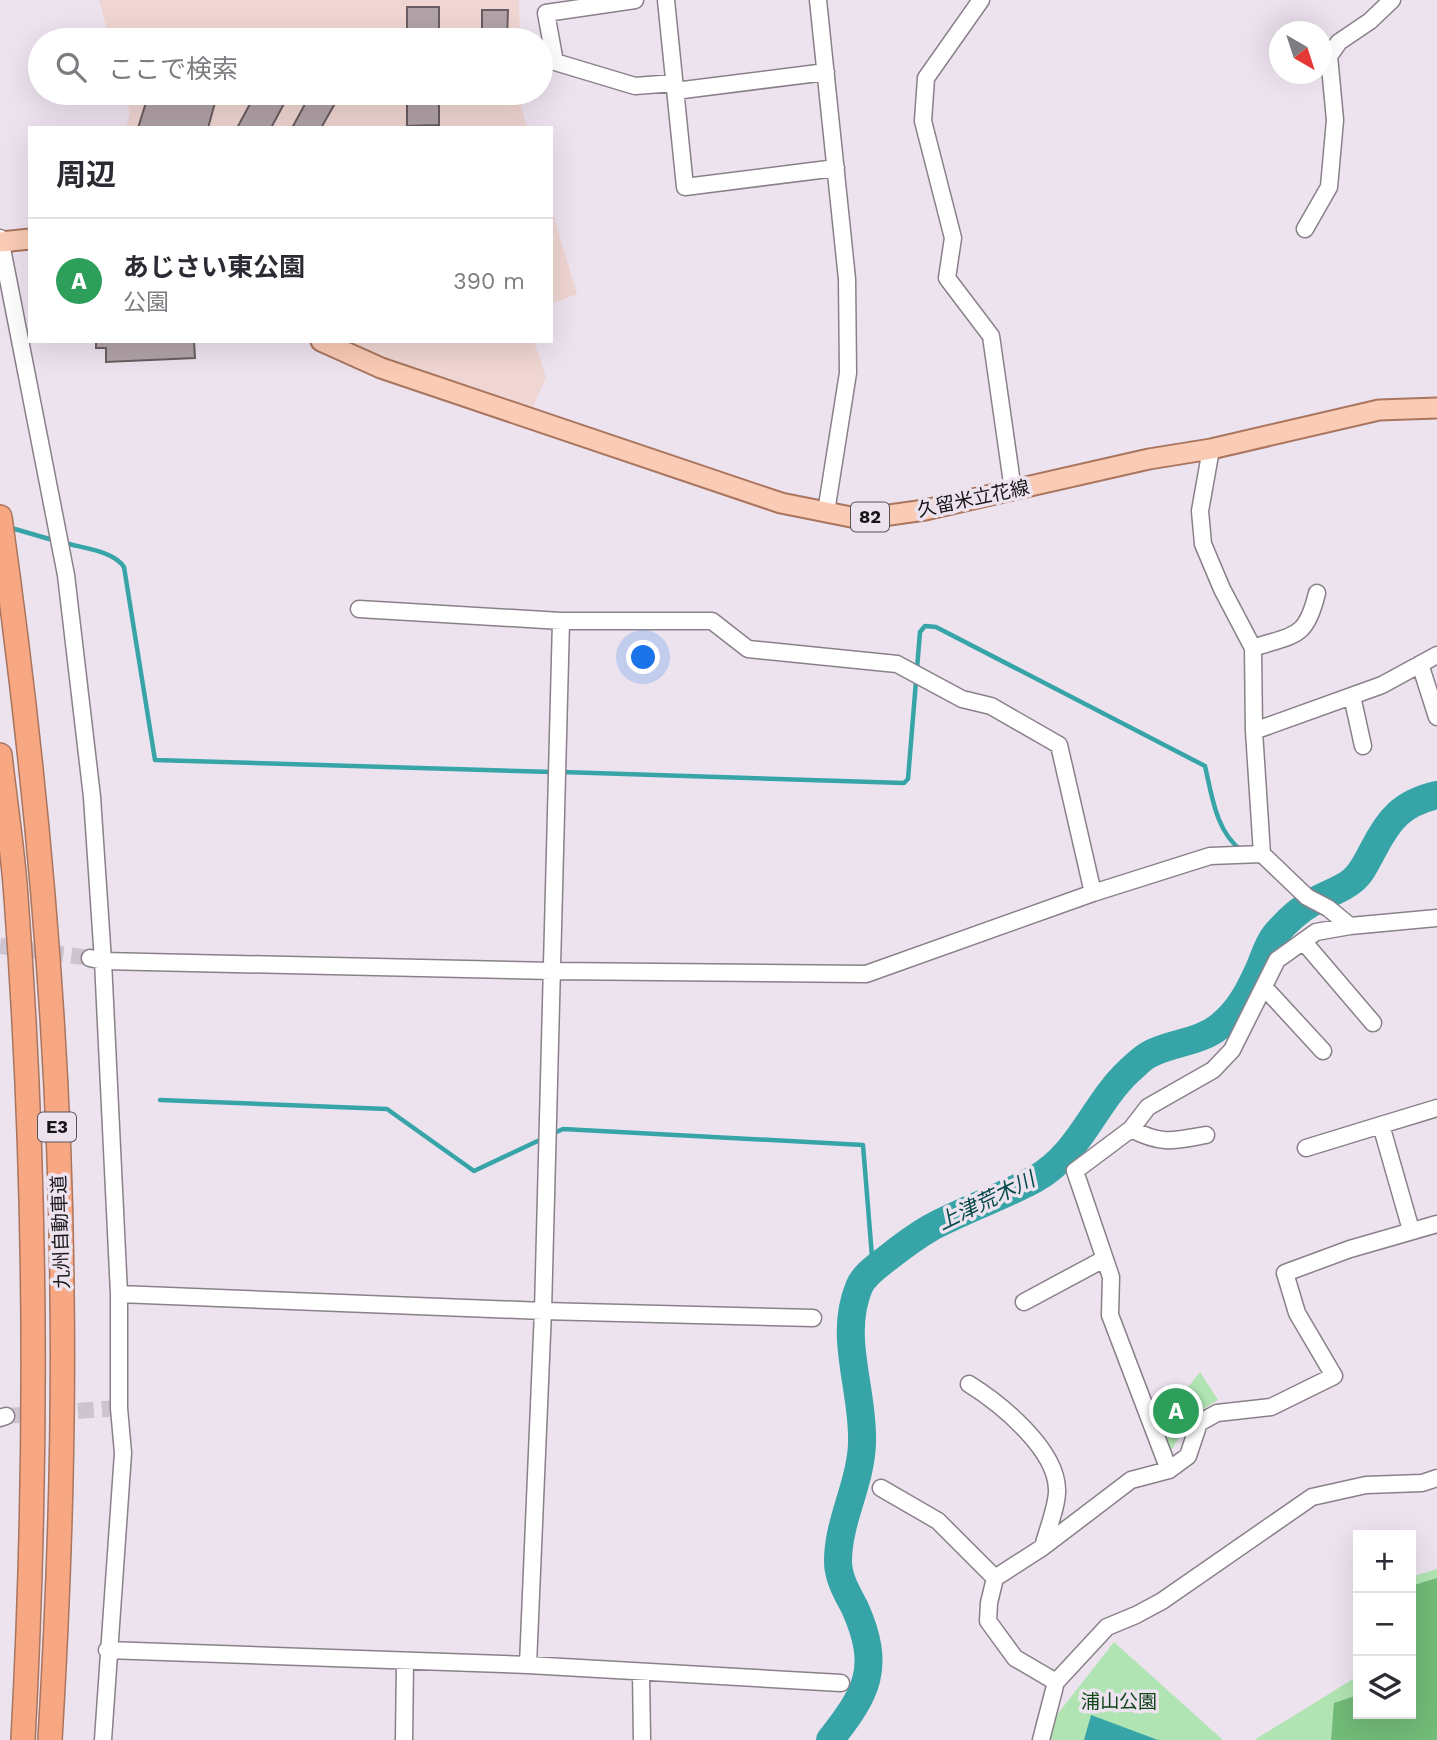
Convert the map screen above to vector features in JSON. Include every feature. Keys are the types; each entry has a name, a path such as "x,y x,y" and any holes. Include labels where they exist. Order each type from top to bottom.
{"highway":[{"name":"九州自動車道","path":"0,517 13,610 42,890 57,1121 62,1290 61,1459 57,1624 50,1740"},
{"name":"九州自動車道","path":"0,755 16,895 29,1125 34,1291 31,1542 23,1740"}],"main road":[{"path":"0,241 28,239"},
{"name":"久留米立花線","path":"325,343 381,368 781,503 861,519 926,510 1380,410 1437,408"}],"street":[{"path":"549,28 546,13 635,0"},
{"path":"666,0 685,187 836,168"},
{"path":"818,0 848,279 848,373 826,512"},
{"path":"981,0 926,78 923,121 953,238 947,278 991,336 1013,490"},
{"path":"1306,229 1329,187 1335,120 1329,57 1339,42 1370,21 1392,0"},
{"path":"553,51 555,62 635,86 675,87 826,72"},
{"path":"0,241 66,575 92,796 96,960 119,1294 119,1408 122,1453 103,1740"},
{"path":"1211,449 1200,511 1203,544 1222,589 1254,648 1254,731 1262,854 1307,897 1328,908 1350,926"},
{"path":"1254,648 1301,632 1311,617 1317,593"},
{"path":"359,609 561,621 712,621 748,649 897,664 962,699 991,706 1059,744 1093,893"},
{"path":"528,1665 543,1311 561,621"},
{"path":"1254,731 1382,685 1437,655"},
{"path":"1420,664 1437,717"},
{"path":"1352,696 1363,746"},
{"path":"96,960 553,971 866,974 1093,893 1210,856 1262,854"},
{"path":"1169,1470 1110,1315 1111,1277 1075,1171 1130,1129 1148,1107 1213,1070 1232,1050 1277,960 1303,941 1316,932 1350,926 1437,919"},
{"path":"1303,941 1374,1023"},
{"path":"1264,987 1323,1051"},
{"path":"1306,1148 1437,1108"},
{"path":"1381,1125 1411,1230"},
{"path":"1130,1129 1168,1142 1206,1135"},
{"path":"1056,1682 1015,1658 988,1620 995,1578 1043,1547 1131,1480 1169,1470 1188,1456 1199,1423 1217,1413 1271,1407 1334,1376 1297,1313 1285,1273 1411,1230 1437,1224"},
{"path":"1024,1302 1104,1259"},
{"path":"119,1294 543,1311 813,1318"},
{"path":"969,1384 999,1405 1036,1440 1051,1462 1057,1490 1043,1547"},
{"path":"1041,1740 1056,1682 1107,1627 1162,1601 1312,1497 1366,1485 1422,1483 1437,1478"},
{"path":"881,1488 938,1521 995,1578"},
{"path":"107,1650 405,1663 528,1665 841,1683"},
{"path":"404,1740 405,1663"},
{"path":"642,1672 642,1740"}],"shaded area":[{"path":"99,0 519,0 520,28 107,28"},
{"path":"128,105 522,105 526,126 127,126 130,113"},
{"path":"553,214 577,294 553,303"},
{"path":"354,343 535,343 546,377 534,406 524,410 379,357"}],"green space":[{"path":"1200,1372 1218,1400 1191,1416 1169,1455 1153,1407 1184,1392"},
{"path":"1437,1569 1437,1740 1254,1740 1353,1679 1353,1719 1416,1719 1416,1575"},
{"path":"1437,1578 1437,1740 1331,1740 1334,1703 1353,1697 1353,1719 1416,1719 1416,1584"},
{"name":"浦山公園","path":"1114,1642 1223,1740 1050,1740 1056,1716"}],"water":[{"path":"1091,1715 1158,1740 1084,1740"}],"building":[{"path":"407,7 439,7 439,28 407,28"},
{"path":"482,10 508,10 507,28 482,28"},
{"path":"145,105 214,105 209,126 139,126"},
{"path":"249,105 283,105 272,126 238,126"},
{"path":"304,105 334,105 322,126 293,126"},
{"path":"407,105 439,105 439,125 407,126"},
{"path":"96,343 194,343 195,358 106,362 106,348 96,348"}],"waterway":[{"path":"8,527 56,541"},
{"path":"65,543 106,554 124,567 155,760 553,772"},
{"path":"562,772 904,783 908,779 920,632 925,626 936,627 1205,766 1221,824 1226,834 1242,851"},
{"name":"上津荒木川","path":"830,1740 854,1707 861,1693 869,1663 863,1629 838,1567 842,1531 861,1458 862,1423 851,1345 853,1306 861,1283 874,1268 926,1231 1035,1179 1051,1168 1075,1142 1117,1083 1145,1057 1203,1036 1220,1026 1243,1000 1270,943 1283,926 1308,905 1356,878 1385,829 1398,814 1414,803 1437,795"},
{"path":"160,1100 387,1109 474,1171 544,1138"},
{"path":"552,1134 563,1129 863,1145 873,1269"}],"tunnel":[{"path":"0,946 90,958"},
{"path":"6,1416 119,1408"}],"place":[{"name":"あじさい東公園","path":"1176,1411"}]}
